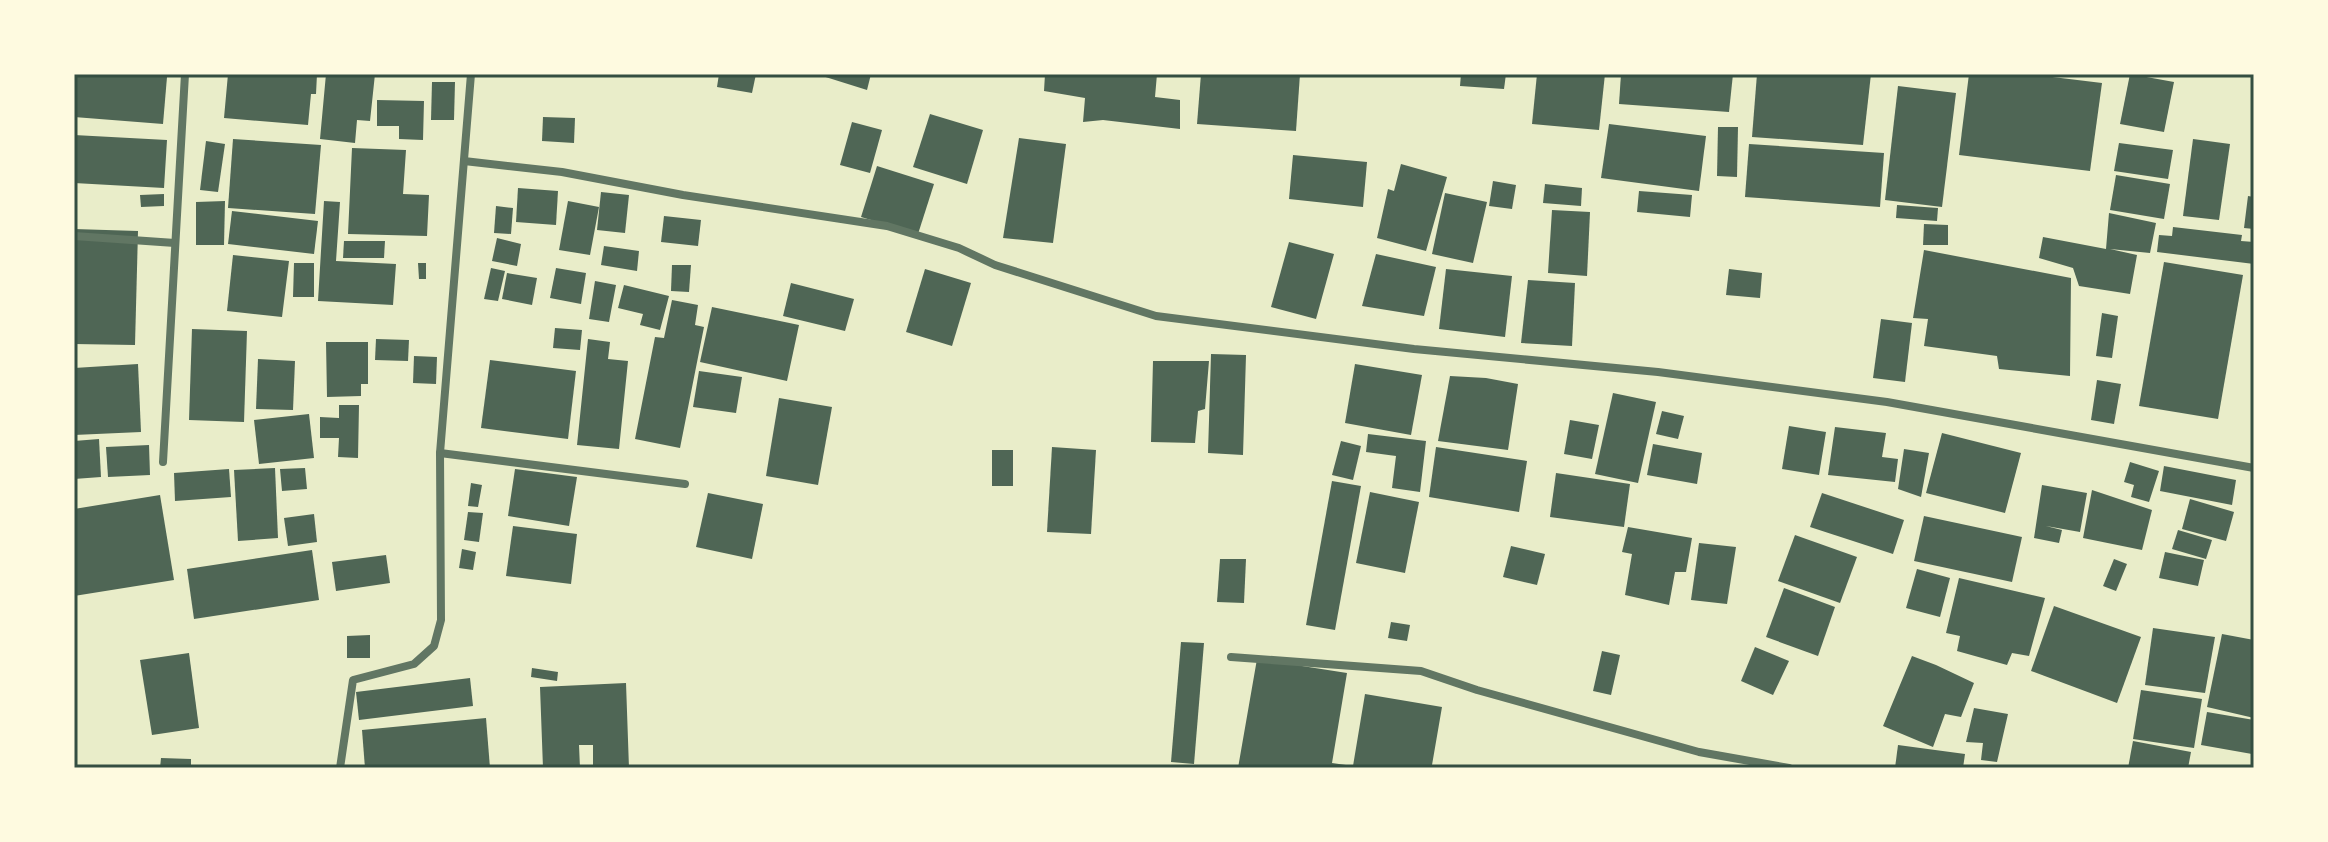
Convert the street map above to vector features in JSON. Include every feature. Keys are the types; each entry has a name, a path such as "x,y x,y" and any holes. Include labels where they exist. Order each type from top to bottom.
{"street":[{"path":"163,462 185,74"},
{"path":"340,768 353,680 414,664 434,646 441,620 440,453 471,74"},
{"path":"464,161 562,172 683,195 887,226 959,248 995,265 1156,316 1414,349 1658,372 1887,402 2254,468"},
{"path":"74,236 175,243"},
{"path":"440,453 685,484"},
{"path":"1231,657 1421,671 1477,690 1699,752 1789,768"}],"building":[{"path":"74,74 167,77 163,124 74,117"},
{"path":"228,74 317,74 316,94 311,94 308,125 224,118"},
{"path":"326,74 375,74 370,121 357,120 355,143 320,139"},
{"path":"719,74 756,74 752,93 717,87"},
{"path":"816,74 871,74 867,90"},
{"path":"1045,74 1157,74 1155,97 1180,100 1180,129 1103,120 1083,122 1085,98 1044,91"},
{"path":"1201,74 1300,74 1296,131 1197,124"},
{"path":"1461,74 1506,74 1504,89 1460,86"},
{"path":"1537,74 1605,74 1599,130 1532,124"},
{"path":"1621,74 1733,74 1729,112 1619,104"},
{"path":"1757,74 1871,74 1863,145 1752,137"},
{"path":"1969,74 2028,74 2102,83 2090,171 1959,155"},
{"path":"2130,74 2174,82 2164,132 2120,124"},
{"path":"432,82 455,82 454,120 431,120"},
{"path":"1898,86 1956,93 1942,207 1885,200"},
{"path":"377,100 424,101 423,140 399,139 399,126 377,126"},
{"path":"930,114 983,130 967,184 913,167"},
{"path":"543,117 575,118 574,143 542,141"},
{"path":"852,122 882,130 870,173 840,165"},
{"path":"1609,124 1706,136 1699,191 1601,178"},
{"path":"1718,127 1738,127 1737,177 1717,176"},
{"path":"74,135 167,140 164,188 74,183"},
{"path":"1019,138 1066,144 1053,243 1003,238"},
{"path":"233,139 321,145 315,214 228,208"},
{"path":"2193,139 2230,144 2219,220 2183,216"},
{"path":"206,141 225,144 218,192 200,190"},
{"path":"2119,143 2173,150 2168,179 2114,171"},
{"path":"1749,144 1884,153 1880,207 1745,197"},
{"path":"352,148 406,150 403,194 429,195 427,236 348,234"},
{"path":"1293,155 1367,162 1363,207 1289,199"},
{"path":"1401,164 1447,177 1426,251 1377,238 1388,189 1394,191"},
{"path":"877,166 934,184 918,234 861,217"},
{"path":"2116,175 2170,184 2164,219 2110,210"},
{"path":"1493,181 1516,185 1512,209 1489,206"},
{"path":"1545,184 1582,188 1581,206 1543,203"},
{"path":"518,188 558,191 556,225 516,222"},
{"path":"1639,191 1692,195 1690,217 1637,212"},
{"path":"601,192 629,195 625,233 597,230"},
{"path":"1445,193 1487,202 1473,263 1432,254"},
{"path":"164,194 164,206 141,207 140,195"},
{"path":"2248,196 2254,197 2254,229 2244,228"},
{"path":"225,201 224,245 196,245 196,202"},
{"path":"324,201 340,202 336,261 396,264 393,305 318,301"},
{"path":"568,201 599,207 590,255 559,250"},
{"path":"1897,205 1938,208 1937,221 1896,218"},
{"path":"496,206 513,208 511,234 494,233"},
{"path":"1552,210 1590,212 1587,276 1548,273"},
{"path":"232,211 318,221 314,254 228,244"},
{"path":"2109,213 2156,223 2150,253 2110,249 2137,255 2130,294 2079,286 2073,268 2039,258 2043,237 2106,249"},
{"path":"664,216 701,220 698,246 661,242"},
{"path":"1924,224 1948,225 1948,245 1923,245"},
{"path":"2173,227 2242,235 2241,241 2254,242 2254,264 2157,252 2159,235 2172,236"},
{"path":"74,229 138,231 135,345 74,344"},
{"path":"497,238 521,244 517,266 492,261"},
{"path":"344,241 385,241 384,258 343,258"},
{"path":"1289,242 1334,254 1316,319 1271,307"},
{"path":"604,246 639,251 637,271 601,265"},
{"path":"1924,250 2071,278 2070,376 1999,369 1997,356 1924,346 1928,319 1913,318"},
{"path":"1376,254 1436,267 1424,316 1362,306"},
{"path":"233,255 289,261 282,317 227,311"},
{"path":"2164,262 2243,275 2218,419 2139,406"},
{"path":"294,263 314,263 314,297 293,297"},
{"path":"418,263 426,263 426,279 419,279"},
{"path":"672,265 691,265 689,292 671,291"},
{"path":"491,268 505,271 498,301 484,299"},
{"path":"556,268 586,273 581,304 550,298"},
{"path":"925,269 971,283 952,346 906,332"},
{"path":"1446,269 1512,276 1505,337 1439,329"},
{"path":"1729,269 1762,273 1760,298 1726,295"},
{"path":"507,273 537,278 532,305 502,299"},
{"path":"1528,280 1575,283 1572,346 1521,343"},
{"path":"595,281 616,285 609,322 589,319"},
{"path":"791,283 854,299 845,331 783,316"},
{"path":"624,285 669,296 660,330 640,325 643,314 618,308"},
{"path":"672,300 698,305 695,325 704,327 680,448 635,439 655,337 664,338"},
{"path":"712,307 799,325 787,381 700,362"},
{"path":"2102,313 2118,316 2112,358 2096,356"},
{"path":"1881,319 1912,323 1905,382 1873,378"},
{"path":"555,328 582,330 580,350 553,348"},
{"path":"192,329 247,331 244,422 189,420"},
{"path":"376,339 409,340 408,361 375,360"},
{"path":"588,339 610,342 608,359 628,361 619,449 577,445"},
{"path":"326,342 368,342 368,384 361,384 361,396 327,397"},
{"path":"1211,354 1246,355 1243,455 1208,453"},
{"path":"414,356 437,357 436,384 413,383"},
{"path":"258,359 295,361 293,410 256,409"},
{"path":"490,360 576,371 568,439 481,428"},
{"path":"1153,361 1209,361 1205,409 1198,411 1195,443 1151,442"},
{"path":"138,364 141,432 74,435 74,368"},
{"path":"1355,364 1422,375 1411,435 1345,423"},
{"path":"699,371 742,377 736,413 693,407"},
{"path":"1450,376 1518,384 1508,450 1438,441"},
{"path":"2097,380 2121,384 2114,424 2091,420"},
{"path":"1613,393 1656,402 1638,483 1595,474"},
{"path":"779,398 832,407 818,485 766,476"},
{"path":"339,405 359,405 358,458 338,457 339,438 320,438 320,417 339,418"},
{"path":"1662,411 1684,416 1678,439 1656,434"},
{"path":"309,414 314,458 259,464 254,420"},
{"path":"1570,420 1599,425 1592,459 1564,454"},
{"path":"1789,426 1826,432 1819,475 1782,469"},
{"path":"1835,427 1886,433 1882,457 1898,459 1895,482 1828,475"},
{"path":"1942,433 2021,453 2005,513 1926,493"},
{"path":"1368,434 1426,441 1420,492 1392,488 1396,456 1366,452"},
{"path":"99,439 101,477 74,479 74,441"},
{"path":"1341,441 1361,446 1353,480 1332,475"},
{"path":"1653,444 1702,453 1697,484 1647,475"},
{"path":"149,445 150,475 108,477 106,447"},
{"path":"1052,447 1096,450 1091,534 1047,532"},
{"path":"1436,447 1527,461 1519,512 1429,497"},
{"path":"1904,449 1929,453 1921,497 1898,489"},
{"path":"992,450 1013,450 1013,486 992,486"},
{"path":"2130,462 2159,471 2149,502 2131,497 2134,485 2124,482"},
{"path":"2164,466 2236,480 2232,505 2160,491"},
{"path":"275,468 278,538 238,541 234,470"},
{"path":"305,468 307,489 282,491 280,469"},
{"path":"229,469 231,497 175,501 174,473"},
{"path":"515,469 577,477 569,526 508,516"},
{"path":"1556,473 1630,484 1624,527 1550,517"},
{"path":"1332,481 1361,486 1335,630 1306,625"},
{"path":"471,483 482,485 478,507 468,506"},
{"path":"2042,485 2087,493 2080,532 2046,526 2062,530 2059,543 2034,538"},
{"path":"2092,490 2152,510 2142,550 2083,538"},
{"path":"1370,492 1419,502 1405,573 1356,563"},
{"path":"708,493 763,504 752,559 696,547"},
{"path":"1822,493 1904,520 1893,554 1810,527"},
{"path":"160,495 174,580 74,596 74,509"},
{"path":"2190,499 2234,512 2226,541 2182,529"},
{"path":"468,512 483,513 479,542 464,540"},
{"path":"314,514 317,542 288,546 284,518"},
{"path":"1924,516 2022,537 2012,582 1914,561"},
{"path":"513,526 577,534 571,584 506,576"},
{"path":"1628,527 1692,538 1686,572 1675,572 1669,605 1625,595 1632,554 1622,552"},
{"path":"2178,530 2212,540 2206,559 2172,549"},
{"path":"1795,535 1857,557 1840,603 1778,581"},
{"path":"1699,543 1736,547 1727,604 1691,600"},
{"path":"1511,546 1545,554 1537,585 1503,577"},
{"path":"462,549 476,552 473,570 459,568"},
{"path":"312,550 319,600 194,619 187,569"},
{"path":"2165,552 2204,560 2198,586 2159,578"},
{"path":"386,555 390,583 336,591 332,562"},
{"path":"1220,559 1246,559 1244,603 1217,602"},
{"path":"2114,559 2127,564 2116,591 2103,586"},
{"path":"1917,569 1950,578 1940,617 1906,608"},
{"path":"1959,578 2045,598 2029,656 2012,653 2007,665 1957,651 1960,636 1946,633"},
{"path":"1784,588 1835,607 1818,656 1766,637"},
{"path":"2054,606 2141,637 2117,703 2031,671"},
{"path":"1391,622 1410,625 1407,641 1388,638"},
{"path":"2153,628 2215,637 2205,693 2145,685"},
{"path":"2222,634 2254,640 2254,718 2207,707"},
{"path":"370,635 370,658 347,658 347,636"},
{"path":"1181,642 1204,643 1194,764 1171,762"},
{"path":"1755,647 1789,661 1773,695 1741,681"},
{"path":"1602,651 1620,655 1611,695 1593,691"},
{"path":"189,653 199,728 152,735 140,660"},
{"path":"1912,656 1974,683 1961,717 1945,714 1933,747 1883,726"},
{"path":"1257,659 1347,673 1332,763 1353,766 1365,694 1442,707 1432,765 1441,768 1238,768"},
{"path":"532,668 558,672 557,681 531,677"},
{"path":"470,678 473,706 359,720 356,692"},
{"path":"626,683 629,768 593,768 593,745 579,745 580,768 543,768 540,687"},
{"path":"2141,690 2202,699 2194,748 2133,739"},
{"path":"1974,708 2008,714 1997,762 1981,760 1983,743 1966,742"},
{"path":"2207,712 2254,720 2252,754 2201,745"},
{"path":"486,718 490,768 365,768 362,730"},
{"path":"2133,741 2191,752 2188,768 2128,768"},
{"path":"1898,745 1965,754 1963,768 1895,768"},
{"path":"161,758 191,759 191,768 160,768"}]}
